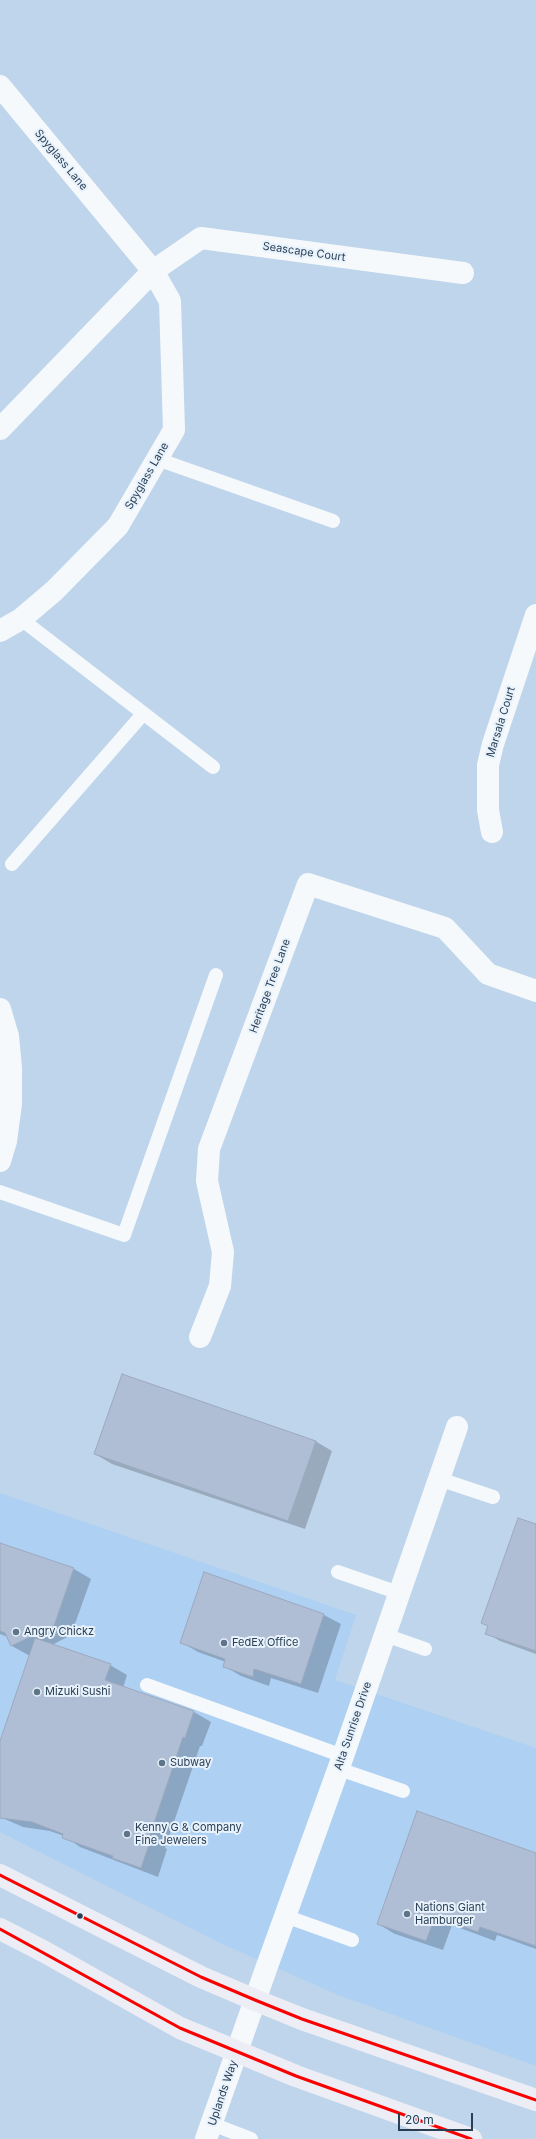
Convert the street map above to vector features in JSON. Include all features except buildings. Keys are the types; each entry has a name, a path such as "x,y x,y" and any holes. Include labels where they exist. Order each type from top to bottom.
{"main road":[{"path":"0,1875 201,1977 324,2026 536,2100"},
{"path":"0,1929 50,1954 180,2028 296,2076 471,2139"}],"street":[{"name":"Spyglass Lane","path":"0,86 154,271 170,301 174,430 118,526 54,591 21,619 0,631"},
{"name":"Seascape Court","path":"154,271 201,238 464,274"},
{"path":"0,429 154,271"},
{"name":"Marsala Court","path":"492,832 488,810 488,765 493,744 536,615"},
{"name":"Heritage Tree Lane","path":"200,1337 220,1286 223,1252 207,1181 209,1150 308,884 445,928 488,974 536,991"},
{"path":"0,1009 8,1036 11,1068 10,1104 6,1141 0,1161"},
{"name":"Alta Sunrise Drive","path":"247,2024 341,1762 457,1427"},
{"name":"Uplands Way","path":"209,2132 247,2024"}],"lane":[{"path":"157,459 333,521"},
{"path":"21,619 212,767"},
{"path":"12,864 143,714"},
{"path":"0,1192 124,1236 216,974"},
{"path":"439,1479 493,1497"},
{"path":"338,1572 399,1593"},
{"path":"385,1635 425,1649"},
{"path":"147,1685 341,1762 403,1791"},
{"path":"285,1916 352,1940"},
{"path":"209,2132 251,2139"}],"shaded area":[{"path":"0,1493 356,1615 335,1680 536,1748 536,2066 338,1995 220,1943 0,1832"}],"transit line":[{"path":"0,1875 201,1977 255,2000 302,2019 536,2100"},
{"path":"0,1929 180,2028 296,2076 471,2139"}],"place":[{"name":"Angry Chickz","path":"16,1632"},
{"name":"FedEx Office","path":"224,1643"},
{"name":"Mizuki Sushi","path":"37,1692"},
{"name":"Subway","path":"162,1763"},
{"name":"Kenny G & Company Fine Jewelers","path":"127,1834"},
{"name":"Nations Giant Hamburger","path":"407,1914"}]}
